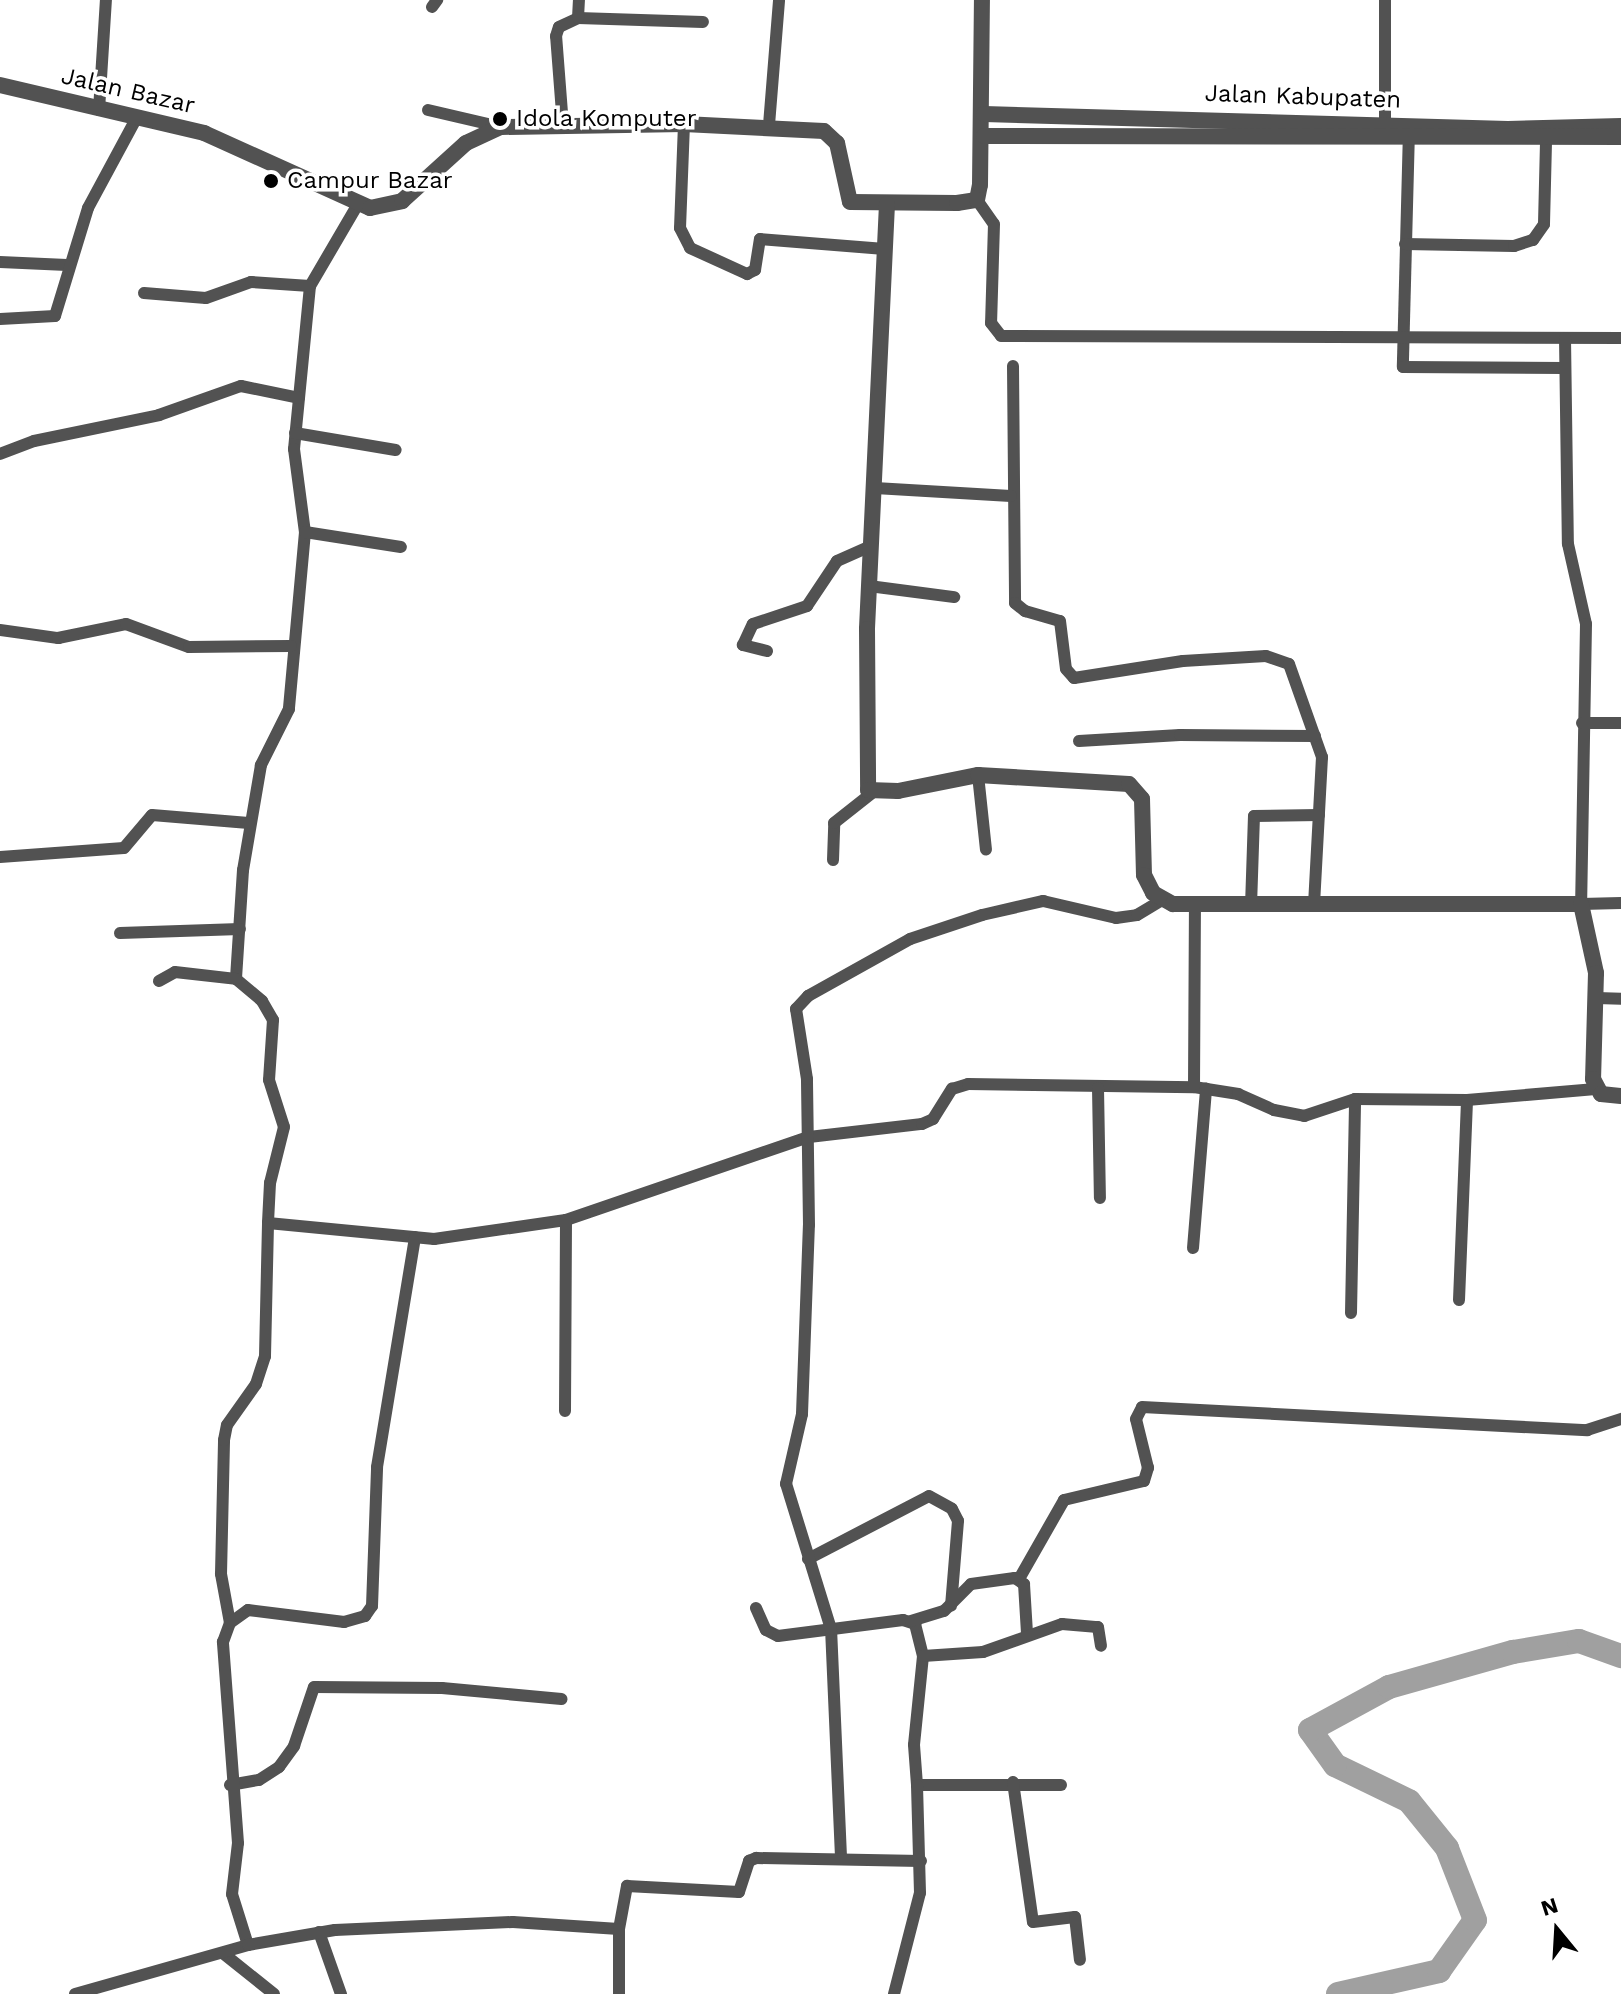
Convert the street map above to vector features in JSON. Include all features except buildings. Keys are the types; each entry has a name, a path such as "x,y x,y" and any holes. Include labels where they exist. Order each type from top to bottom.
{"street":[{"path":"99,110 106,0"},
{"path":"578,18 579,0"},
{"path":"769,125 779,0"},
{"path":"982,0 984,136 977,200 994,224 991,323 1001,336 1621,338"},
{"path":"1385,0 1385,132"},
{"path":"563,126 556,36 559,27 578,18 703,22"},
{"name":"Jalan Bazar","path":"0,85 204,133 358,204 392,206 417,190 466,143 501,127"},
{"path":"428,110 501,127 684,124 813,129 832,136 847,200 887,204 977,200"},
{"name":"Jalan Kabupaten","path":"984,114 1385,132"},
{"path":"0,319 55,316 67,265 88,208 137,117"},
{"path":"684,124 680,228 690,248 747,274 755,270 760,239 885,249"},
{"name":"Jalan Kabupaten","path":"984,136 1621,126"},
{"path":"1408,131 1403,367 1564,368"},
{"name":"Jalan Kabupaten","path":"1408,131 1546,140 1621,137"},
{"path":"1405,244 1514,246 1533,240 1544,224 1546,140"},
{"path":"236,979 249,823 261,765 289,709 291,646 305,532 295,433 310,286 358,204"},
{"path":"872,793 866,782 869,586 887,204"},
{"path":"0,262 67,265"},
{"path":"144,293 206,298 251,282 310,286"},
{"path":"1565,338 1568,544 1586,624 1581,904 1592,946 1597,998 1596,1089"},
{"path":"1013,366 1011,496 1015,603 1025,611 1060,621 1070,677 1183,661 1279,658 1292,670 1315,736 1323,773 1314,905"},
{"path":"0,454 34,441 159,415 241,386 299,398"},
{"path":"295,433 396,450"},
{"path":"875,488 1011,496"},
{"path":"305,532 401,547"},
{"path":"767,651 743,645 753,624 807,606 837,561 871,546"},
{"path":"869,586 954,597"},
{"path":"0,630 49,639 126,624 189,647 291,646"},
{"path":"1582,723 1621,723"},
{"path":"1079,741 1180,735 1315,736"},
{"path":"978,775 986,850"},
{"path":"833,860 834,823 872,793 978,775 1123,783 1136,788 1142,799 1144,875 1162,900"},
{"path":"0,857 124,848 152,815 249,823"},
{"path":"1251,906 1254,816 1319,815"},
{"path":"841,1857 831,1629 786,1484 802,1414 809,1137 807,1079 794,1014 808,996 910,939 1027,903 1043,901 1116,918 1137,915 1162,900 1195,906 1621,903"},
{"path":"1193,1248 1200,1088 1195,906"},
{"path":"120,933 240,929"},
{"path":"159,981 175,972 236,979 262,1001 273,1020 269,1080 284,1127 270,1183 265,1356 250,1396 227,1425 224,1440 221,1574 230,1623 222,1660 230,1785 238,1843 232,1894 248,1945"},
{"path":"1597,998 1621,999"},
{"path":"268,1223 457,1238 566,1220 809,1137 922,1124 933,1119 946,1095 960,1085 1200,1088 1238,1094 1290,1116 1355,1099 1467,1100 1596,1089 1621,1096"},
{"path":"1098,1088 1100,1198"},
{"path":"1351,1313 1355,1099"},
{"path":"1459,1300 1467,1100"},
{"path":"565,1411 566,1220"},
{"path":"230,1623 248,1610 263,1609 356,1621 372,1606 377,1467 415,1237"},
{"path":"1019,1579 1064,1500 1144,1481 1148,1468 1136,1419 1142,1407 1587,1430 1621,1419"},
{"path":"808,1559 929,1496 952,1509 958,1521 951,1606"},
{"path":"756,1608 771,1635 911,1621 951,1606 971,1584 1019,1579"},
{"path":"1019,1579 1025,1590 1027,1633"},
{"path":"894,1994 918,1910 921,1861 914,1745 923,1638 911,1621"},
{"path":"923,1656 983,1652 1027,1633 1062,1624 1094,1626 1101,1646"},
{"path":"230,1785 259,1780 279,1767 294,1746 314,1687 442,1688 561,1699"},
{"path":"917,1785 1013,1782 1061,1785"},
{"path":"1013,1782 1033,1922 1075,1917 1080,1960"},
{"path":"619,1994 619,1929 625,1888 631,1885 739,1892 752,1860 841,1857 921,1861"},
{"path":"75,1994 248,1945 319,1932 513,1922 619,1929"},
{"path":"319,1932 341,1994"},
{"path":"224,1954 274,1994"}],"waterway":[{"path":"1338,1994 1439,1971 1475,1920 1447,1848 1409,1801 1335,1765 1310,1730 1389,1687 1513,1652 1579,1641 1621,1656"}],"place":[{"name":"Idola Komputer","path":"500,119"},
{"name":"Campur Bazar","path":"271,181"}]}
